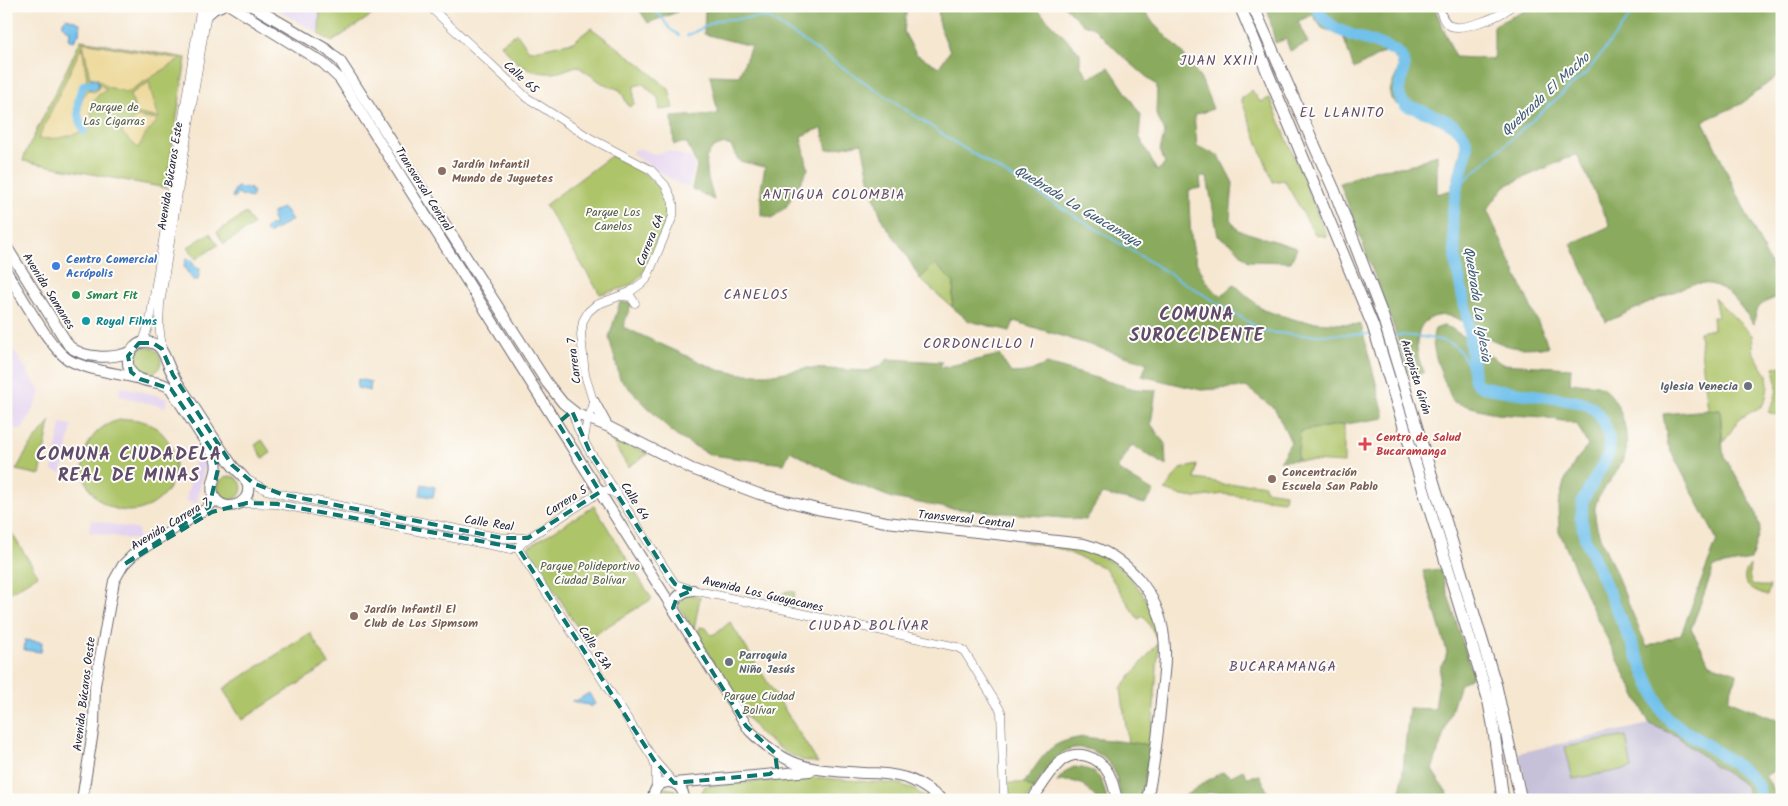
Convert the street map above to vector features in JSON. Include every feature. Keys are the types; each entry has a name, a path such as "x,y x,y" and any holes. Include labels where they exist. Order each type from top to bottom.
{"highway":[{"name":"Autopista Girón","path":"1240,6 1373,326 1488,698 1503,800"},
{"name":"Autopista Girón","path":"1253,6 1335,192 1391,341 1496,686 1521,800"}],"main road":[{"path":"208,11 221,6"},
{"name":"Transversal Central","path":"231,6 323,63 337,75 746,726 775,753 796,764 819,770 895,775 908,778 943,800"},
{"name":"Transversal Central","path":"252,6 326,50 340,61 547,383 572,411 589,412 607,426 692,469 735,487 792,504 849,516 903,524 1084,544 1100,550 1124,565 1139,579 1150,596 1159,615 1164,637 1165,649 1157,744 1147,800"},
{"name":"Avenida Samanes","path":"6,246 69,346 88,355 113,356 130,352"},
{"name":"Avenida Samanes","path":"6,271 46,334 64,357 77,364 160,382 169,387 214,454 218,469 212,485 213,494"},
{"path":"140,379 133,375 129,369 128,360 130,352 134,347 143,342 153,343 162,349 173,375 232,465 246,479 248,494 241,503"},
{"path":"558,424 561,418 572,411"},
{"path":"589,412 607,426"},
{"path":"213,494 219,502 228,506"},
{"name":"Avenida Carrera 7","path":"123,565 134,554 206,509 211,504 213,494"},
{"name":"Avenida Carrera 7","path":"123,565 212,512 241,503"},
{"name":"Avenida Búcaros Oeste","path":"82,800 94,725 95,685 112,587 123,565"},
{"path":"673,608 677,597 693,590"},
{"path":"770,774 774,772 779,763 775,753"},
{"path":"1032,800 1060,762 1072,756 1080,755 1092,757 1104,766 1112,781 1117,800"},
{"path":"653,795 664,782 674,783 819,770"},
{"path":"684,797 691,787 703,780"},
{"path":"674,783 679,786 684,797"}],"street":[{"name":"Avenida Búcaros Este","path":"143,342 150,322 201,6"},
{"name":"Calle 65","path":"429,6 519,92 532,102 609,149 643,165 659,178"},
{"path":"1438,6 1446,22 1452,26 1467,26 1504,13 1511,6"},
{"name":"Avenida Búcaros Este","path":"162,349 159,324 160,304 208,11"},
{"name":"Carrera 6A","path":"643,284 673,213 670,195 659,178"},
{"name":"Carrera 7","path":"584,441 589,412 581,335 583,321 588,312 596,306 621,296 643,284"},
{"path":"621,296 628,296 635,303"},
{"name":"Calle 64","path":"572,411 584,441 669,576 675,584 693,590"},
{"name":"Calle Real","path":"246,479 266,490 281,494 502,538 528,538"},
{"name":"Carrera 5","path":"528,538 600,492 607,490 617,494"},
{"name":"Calle Real","path":"241,503 277,504 511,549 518,548 528,538"},
{"name":"Calle 63A","path":"518,548 654,760 674,783"},
{"name":"Avenida Los Guayacanes","path":"693,590 961,649 1001,711 1004,800"},
{"name":"Calle 63A","path":"653,795 656,769 654,760"}],"highlighted area":[{"path":"139,343 153,343 162,349 173,375 232,465 253,483 281,494 502,538 528,538 600,492 558,423 572,411 589,450 669,576 675,584 693,590 677,597 673,608 746,726 775,753 777,768 770,774 674,783 654,760 518,548 277,504 247,503 212,512 123,565 209,507 218,469 214,453 171,389 140,379 131,372 128,356"}],"shaded area":[{"path":"271,6 320,6 319,34"},
{"path":"641,149 654,154 668,151 691,158 694,166 689,187 677,183 632,154 634,150"},
{"path":"6,338 41,393 22,430 6,426"},
{"path":"120,386 167,398 165,407 119,396"},
{"path":"61,423 72,425 62,473 52,471"},
{"path":"196,454 206,455 197,503 186,501"},
{"path":"91,520 139,530 137,540 89,532"},
{"path":"1650,724 1677,736 1714,765 1742,783 1748,789 1748,800 1531,800 1518,753"}],"green space":[{"path":"320,6 385,6 332,42 319,34"},
{"path":"637,6 676,6 677,12 648,23"},
{"path":"724,6 907,6 904,32 916,54 939,67 950,51 939,25 938,6 1034,6 1080,53 1080,64 1089,78 1109,67 1141,115 1139,136 1157,171 1165,164 1160,150 1165,132 1156,114 1157,86 1095,29 1081,23 1064,6 1142,6 1153,23 1181,51 1202,81 1213,109 1194,115 1197,146 1219,156 1233,183 1230,219 1238,230 1297,248 1291,262 1248,261 1233,245 1218,236 1207,177 1200,177 1201,188 1189,190 1189,204 1193,248 1202,275 1221,296 1234,284 1263,310 1300,321 1361,325 1385,418 1300,431 1297,460 1280,461 1291,442 1275,409 1246,387 1201,390 1142,376 1147,363 1014,321 1010,331 969,321 952,307 954,283 935,264 920,279 902,248 883,222 871,188 862,143 827,150 822,128 801,136 808,169 786,207 772,218 761,215 761,188 765,167 739,161 731,146 725,144 713,148 706,158 708,179 714,200 692,189 697,166 687,143 674,145 672,117 718,114 710,75 739,76 751,46 704,34 705,10"},
{"path":"1266,6 1434,6 1455,57 1494,59 1494,25 1535,6 1782,6 1782,72 1741,104 1703,121 1772,268 1782,268 1782,296 1770,300 1759,307 1754,324 1735,300 1722,288 1704,283 1692,284 1606,322 1571,244 1610,226 1577,154 1505,186 1487,210 1549,347 1522,348 1509,346 1481,334 1453,317 1436,316 1425,321 1419,331 1417,352 1424,372 1410,378 1394,328 1340,183 1373,170 1409,166 1437,154 1437,194 1451,190 1462,146 1459,134 1448,126 1393,101 1390,92 1397,74 1398,63 1386,51 1354,69 1343,36 1322,28 1313,15 1298,21 1308,43 1290,51 1286,39 1275,43"},
{"path":"591,28 640,64 669,89 674,108 660,110 658,98 643,84 634,86 634,104 629,107 620,90 602,83 577,66 554,73 529,70 517,62 501,44 517,33 529,51 573,42"},
{"name":"Parque de Las Cigarras","path":"81,40 186,58 166,188 23,161"},
{"path":"1252,90 1260,102 1270,98 1327,237 1315,234 1284,180 1273,182 1241,99"},
{"name":"Parque Los Canelos","path":"611,156 649,177 665,197 668,212 660,238 646,269 636,281 628,286 600,294 545,205"},
{"path":"246,213 253,225 224,244 217,232"},
{"path":"210,233 218,245 196,259 188,247"},
{"path":"935,264 954,283 952,307 920,279"},
{"path":"1714,297 1752,335 1754,354 1767,375 1768,386 1766,398 1762,406 1739,419 1723,443 1720,409 1708,410 1699,332 1713,329 1712,317 1718,317"},
{"path":"620,302 632,303 623,327 718,370 742,374 774,374 807,368 867,371 880,366 888,359 942,362 940,368 999,355 1011,373 1028,372 1047,364 1135,389 1156,390 1151,424 1165,444 1166,466 1132,445 1117,469 1154,492 1145,504 1102,494 1086,520 947,508 892,498 840,477 790,451 784,464 711,455 676,436 620,379 609,337"},
{"path":"1443,326 1451,328 1502,364 1571,368 1570,383 1597,385 1605,389 1617,404 1626,433 1626,451 1615,475 1599,496 1595,515 1602,541 1647,647 1681,634 1717,540 1668,445 1663,414 1720,409 1723,451 1755,510 1760,529 1751,560 1714,567 1691,629 1710,664 1737,673 1728,700 1782,722 1782,766 1765,776 1781,800 1748,800 1748,789 1742,783 1714,765 1677,736 1650,724 1591,606 1559,531 1558,505 1564,482 1576,460 1588,446 1577,424 1543,417 1497,414 1453,402 1438,365 1433,345 1435,329"},
{"path":"147,347 157,351 161,361 157,371 147,375 137,371 133,361 137,351"},
{"path":"1781,366 1782,417 1768,412 1776,395 1776,379 1773,367"},
{"path":"129,419 147,422 162,432 172,447 175,465 172,483 162,498 147,508 129,511 111,508 96,498 86,483 83,465 86,447 96,432 111,422"},
{"path":"50,421 40,475 16,470 28,449"},
{"path":"1344,424 1344,463 1297,460 1299,431"},
{"path":"607,433 648,454 628,467"},
{"path":"262,440 271,453 263,458 255,445"},
{"path":"1197,465 1195,479 1217,482 1223,485 1252,483 1265,485 1265,490 1285,493 1284,501 1223,494 1195,498 1165,490 1180,469"},
{"path":"230,476 239,479 242,488 239,497 230,500 221,497 218,488 221,479"},
{"name":"Parque Polideportivo Ciudad Bolívar","path":"594,506 652,599 585,640 528,547"},
{"path":"6,524 38,575 6,595"},
{"path":"1022,541 1086,550 1107,559 1119,567 1130,577 1147,601 1153,614 1159,642 1144,616 1138,619 1105,568 1060,549"},
{"path":"1750,565 1749,576 1752,583 1758,586 1770,586 1767,596 1747,585 1745,577"},
{"path":"1440,569 1473,676 1460,684 1432,770 1452,800 1400,800 1409,708 1435,709 1441,665 1445,660 1447,652 1423,571"},
{"path":"787,591 795,592 792,608 768,604"},
{"path":"688,594 700,597 694,630 677,604"},
{"name":"Parque Ciudad Bolívar","path":"730,622 818,763 802,760 785,752 760,734 745,714 697,635 700,627 706,628 711,635 717,633"},
{"path":"310,633 329,664 242,720 223,689"},
{"path":"1159,642 1151,745 1128,743 1121,688"},
{"path":"1626,736 1632,768 1573,779 1565,747"},
{"path":"1084,737 1151,745 1141,800 1122,800 1116,776 1111,766 1099,754 1083,748 1067,750 1060,755 1042,775 1034,789 1024,783 1042,757 1054,746 1072,739"},
{"path":"1074,767 1089,770 1098,776 1107,800 1097,800 1084,786 1075,782 1056,782 1066,771"},
{"path":"1243,770 1247,777 1260,775 1271,800 1236,799 1229,792 1206,793 1202,800 1179,800 1222,772 1231,776"},
{"path":"809,777 900,784 915,790 929,800 698,800 705,786"},
{"path":"1008,783 1024,783 1034,789 1026,800 1008,800"},
{"path":"666,788 675,790 679,800 658,800 660,792"}],"sand":[{"path":"83,42 181,59 126,93 108,87 96,78 90,78"},
{"path":"82,46 87,79 81,90 78,103 79,123 82,132 60,138 38,139"},
{"path":"150,82 159,118 135,113 133,101 129,95"},
{"path":"100,85 107,90 102,92 92,104 91,114 95,124 87,130 80,110 82,99 88,90 93,92"},
{"path":"136,117 158,120 146,134 138,148 121,132"}],"water":[{"path":"67,18 80,23 79,34 74,41 69,40 70,31 63,26 63,21"},
{"path":"93,78 99,84 93,90 87,84"},
{"path":"238,187 251,189 253,193 251,198 237,194 234,198 232,197 235,189"},
{"path":"282,208 285,209 292,220 268,234 265,230 270,225 275,225 272,218 273,213"},
{"path":"186,259 191,260 196,268 200,269 198,280 193,280 184,267"},
{"path":"358,379 371,382 370,391 357,388"},
{"path":"422,484 435,487 433,497 420,495"},
{"path":"25,640 42,642 41,652 24,650"},
{"path":"589,693 595,704 590,707 589,705 572,702 573,700 576,701"}],"waterway":[{"name":"Quebrada La Guacamaya","path":"653,6 671,30 679,35"},
{"name":"Quebrada La Iglesia","path":"1317,6 1321,15 1336,28 1399,54 1404,68 1399,86 1400,99 1405,105 1454,125 1466,140 1467,150 1457,187 1452,217 1456,264 1468,321 1474,378 1477,384 1483,387 1583,403 1590,406 1600,416 1608,435 1609,448 1608,455 1583,500 1581,518 1585,538 1661,710 1669,720 1719,753 1755,781 1759,788 1758,800"},
{"name":"Quebrada El Macho","path":"1457,187 1588,71 1638,6"},
{"name":"Quebrada La Guacamaya","path":"687,36 717,20 767,17 962,147 1265,332 1301,335 1372,334"},
{"path":"84,131 79,120 78,102 84,85 92,83"},
{"name":"Quebrada La Guacamaya","path":"1394,335 1415,336 1452,344 1461,353 1472,373"}],"place":[{"name":"Jardín Infantil Mundo de Juguetes","path":"442,171"},
{"name":"Centro Comercial Acrópolis","path":"56,266"},
{"name":"Smart Fit","path":"76,295"},
{"name":"Royal Films","path":"86,321"},
{"name":"Iglesia Venecia","path":"1748,386"},
{"name":"Centro de Salud Bucaramanga","path":"1365,444"},
{"name":"Concentración Escuela San Pablo","path":"1272,479"},
{"name":"Jardín Infantil El Club de Los Sipmsom","path":"354,616"},
{"name":"Parroquia Niño Jesús","path":"729,662"}],"district":[{"name":"JUAN XXIII","path":"1219,60"},
{"name":"EL LLANITO","path":"1342,112"},
{"name":"ANTIGUA COLOMBIA","path":"834,194"},
{"name":"CANELOS","path":"756,294"},
{"name":"COMUNA SUROCCIDENTE","path":"1197,324"},
{"name":"CORDONCILLO I","path":"979,343"},
{"name":"COMUNA CIUDADELA REAL DE MINAS","path":"129,464"},
{"name":"CIUDAD BOLÍVAR","path":"869,625"},
{"name":"BUCARAMANGA","path":"1283,666"}]}
